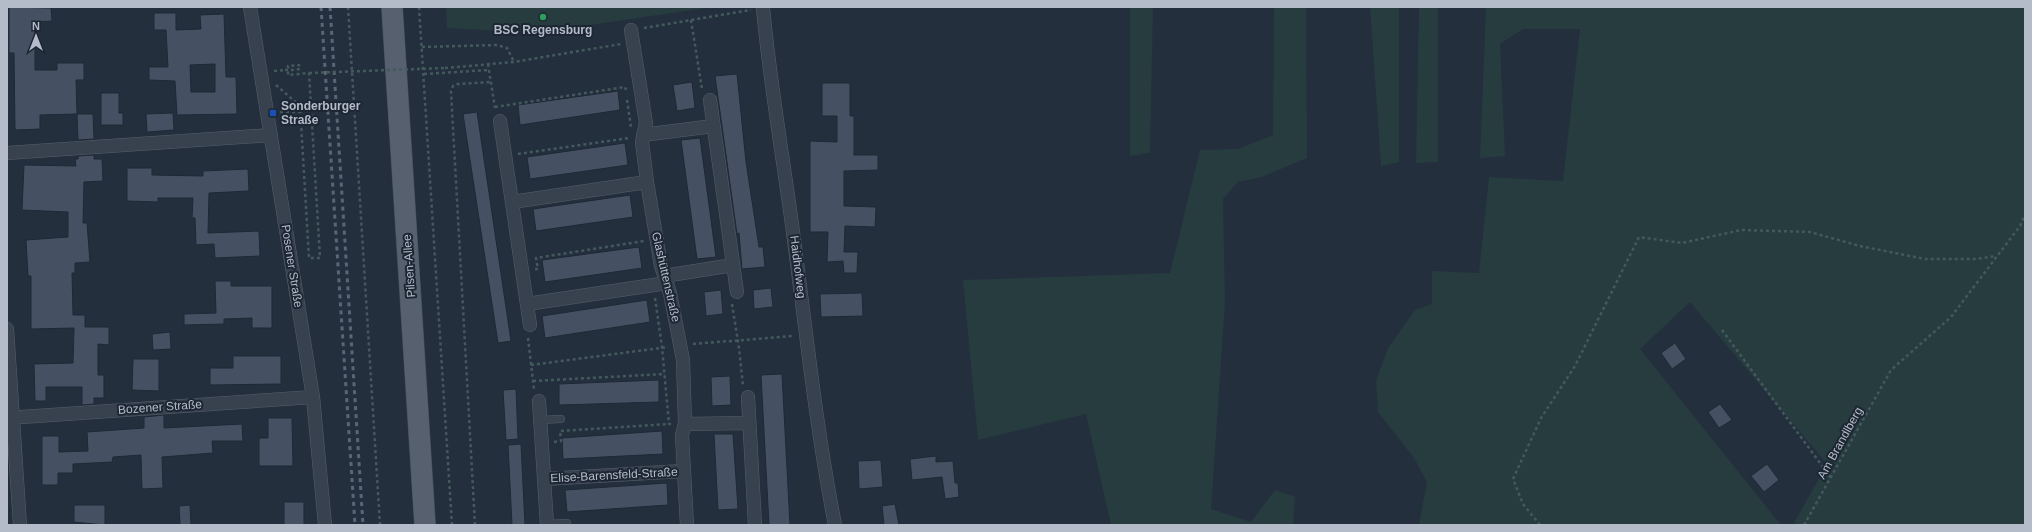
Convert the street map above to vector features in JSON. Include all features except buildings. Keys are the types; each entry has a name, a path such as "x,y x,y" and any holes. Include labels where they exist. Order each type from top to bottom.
{"main road":[{"name":"Pilsen-Allee","path":"392,7 425,525"}],"street":[{"name":"Posener Straße","path":"250,7 312,397 325,525"},
{"name":"Haidhofweg","path":"763,8 769,76 791,214 821,451 834,525"},
{"name":"Glashüttenstraße","path":"632,36 646,123 638,136 642,142 656,239 680,345 685,424 682,435 687,525"},
{"path":"710,100 737,292"},
{"path":"500,121 530,325"},
{"path":"638,136 713,126"},
{"path":"7,153 271,135"},
{"path":"512,202 647,182"},
{"path":"528,304 653,286 665,280 733,265"},
{"path":"7,329 10,418 20,525"},
{"name":"Bozener Straße","path":"10,418 312,397"},
{"path":"748,397 755,525"},
{"name":"Elise-Barensfeld-Straße","path":"539,402 547,524"},
{"path":"685,424 749,423"},
{"name":"Elise-Barensfeld-Straße","path":"544,479 683,471"}],"lane":[{"path":"540,420 561,419"},
{"path":"547,524 567,523"}],"path":[{"path":"348,7 380,525"},
{"path":"419,7 452,525"},
{"path":"285,70 292,70 300,69 299,65 288,66 288,75 445,68 514,62 632,36 692,20 763,8"},
{"path":"692,20 704,101 710,100"},
{"path":"422,48 497,45 507,48 514,62"},
{"path":"488,64 496,121 500,121"},
{"path":"424,74 489,70"},
{"path":"261,72 300,106 309,258 320,258 309,73"},
{"path":"475,525 451,91 453,86 458,84 491,82"},
{"path":"494,107 625,87 638,136 505,156"},
{"path":"273,112 300,112"},
{"name":"Am Brandlberg","path":"1804,525 1891,370 1951,317 2020,226 2025,215"},
{"path":"1540,525 1523,504 1513,479 1541,418 1575,366 1639,237 1682,243 1740,230 1810,232 1860,246 1925,259 1976,259 1996,256"},
{"path":"538,269 536,258 656,239"},
{"path":"653,286 662,348 669,424"},
{"path":"737,292 731,293 744,397 748,397"},
{"path":"530,325 527,329 531,365 535,396 539,402"},
{"path":"1722,330 1831,478"},
{"path":"531,365 680,345 806,335"},
{"path":"533,381 664,374"},
{"path":"542,442 561,442 560,431 685,424"}],"green space":[{"name":"BSC Regensburg","path":"446,7 713,7 535,33 447,28"},
{"path":"1130,7 1153,7 1150,153 1130,156"},
{"path":"1274,7 1306,7 1307,158 1262,177 1238,182 1223,199 1225,303 1211,509 1251,522 1275,490 1295,497 1293,525 1111,525 1086,414 978,440 963,280 1170,273 1200,150 1238,149 1273,135"},
{"path":"1370,7 1399,7 1399,162 1381,166"},
{"path":"1419,7 1438,7 1438,162 1416,163"},
{"path":"1486,7 2025,7 2025,525 1793,525 1827,464 1690,302 1640,349 1781,525 1419,525 1427,482 1414,458 1378,412 1376,381 1388,348 1415,310 1432,304 1432,271 1479,273 1489,177 1563,181 1580,29 1523,29 1500,44 1505,156 1480,158"}],"railway":[{"path":"321,7 355,525"},
{"path":"330,7 363,525"}],"place":[{"name":"BSC Regensburg","path":"543,17"},
{"name":"Sonderburger Straße","path":"273,113"}]}
